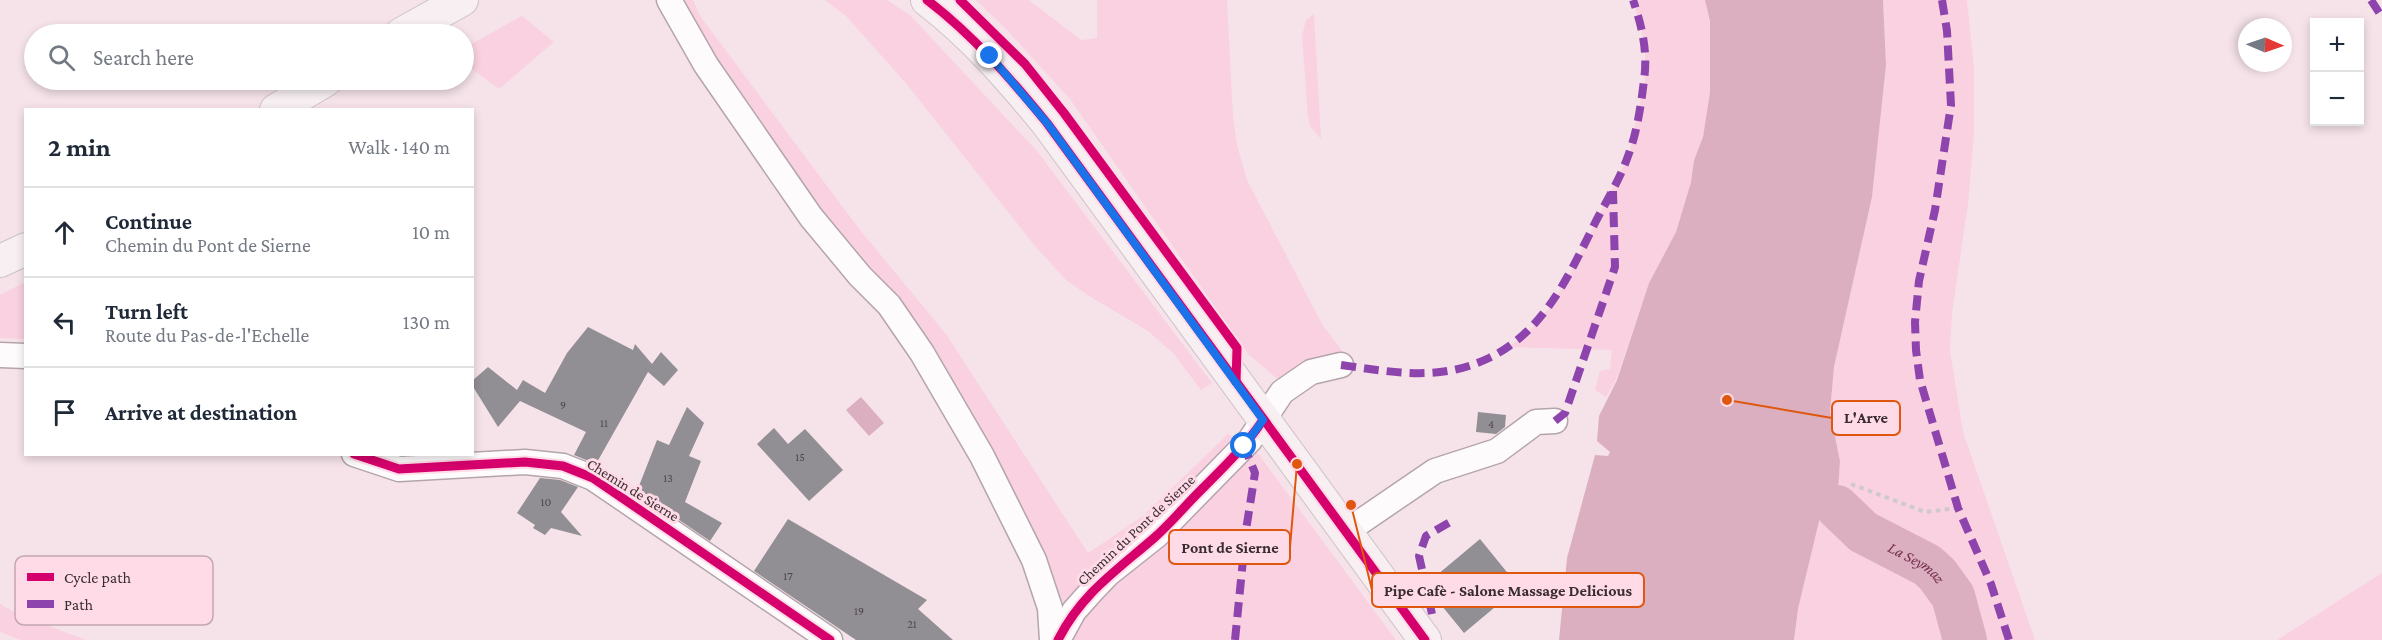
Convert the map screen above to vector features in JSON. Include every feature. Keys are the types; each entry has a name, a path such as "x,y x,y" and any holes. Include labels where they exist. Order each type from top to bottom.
{"main road":[{"path":"419,24 462,0"},
{"path":"927,0 964,30 990,56 1047,123 1425,640"},
{"path":"279,108 309,90"},
{"path":"0,261 24,250"}],"street":[{"path":"669,0 706,64 805,208 860,276 889,305 922,353 982,456 1034,560 1050,608 1052,640"},
{"path":"0,355 24,356"},
{"name":"Chemin du Pont de Sierne","path":"1058,640 1074,611 1108,574 1156,536 1250,440 1282,392 1325,368 1341,365"},
{"path":"1347,531 1435,471 1497,451 1536,422 1555,421"},
{"name":"Chemin de Sierne","path":"360,456 399,469 525,462 563,466 578,471 593,478 830,640"}],"path":[{"path":"1851,484 1925,512 1958,508"}],"shaded area":[{"path":"681,0 693,0 700,16 860,230 946,334 1088,553 1142,517 1228,434 1234,437 1225,446 1230,450 1061,615 899,301 832,224 741,103"},
{"path":"825,0 887,0 911,16 1037,151 1212,383 1201,390 1173,353 1148,331 1066,280 1035,246 904,81 846,16"},
{"path":"976,0 1029,0 1081,40 1097,38 1097,0 1227,0 1233,116 1237,145 1247,180 1322,324 1345,355 1281,382 1248,354 1070,99"},
{"path":"1633,0 1705,0 1710,21 1710,92 1703,137 1694,160 1691,182 1676,232 1649,283 1616,380 1606,397 1595,390 1600,371 1610,369 1612,350 1509,347 1534,326 1550,307 1565,283 1629,155 1645,79 1645,45"},
{"path":"1705,0 1883,0 1886,65 1872,197 1834,367 1830,412 1840,461 1837,507 1821,513 1798,609 1794,640 1559,640 1567,558 1595,455 1608,456 1610,452 1597,441 1599,416 1617,380 1649,283 1676,232 1691,182 1694,160 1703,137 1710,92 1710,21"},
{"path":"1883,0 1967,0 1974,69 1974,135 1968,204 1952,313 1950,351 1963,432 2035,640 1794,640 1798,609 1821,513 1837,506 1840,461 1830,413 1834,367 1872,197 1886,65"},
{"path":"1314,14 1321,139 1310,126 1308,116 1302,36 1306,20"},
{"path":"522,16 554,42 499,89 474,70 474,42"},
{"path":"24,283 24,339 0,338 0,295"},
{"path":"861,397 884,423 869,436 846,410"},
{"path":"1256,451 1396,640 1072,640 1082,614"},
{"path":"2382,573 2382,640 2277,640"},
{"path":"0,604 15,612 15,625 46,625 86,640 21,640 0,632"}],"building":[{"path":"588,327 633,350 635,344 652,364 661,352 678,370 664,386 648,372 596,464 574,455 586,432 520,401 498,427 474,388 474,379 488,367 517,390 523,380 545,393 567,353"},
{"path":"687,407 704,423 689,456 701,461 685,502 722,523 710,541 637,491 657,440 669,445"},
{"path":"1478,412 1506,415 1505,427 1496,434 1476,432"},
{"path":"774,428 788,444 805,429 843,470 809,501 757,444"},
{"path":"540,478 560,480 578,487 561,512 582,536 551,528 545,535 533,528 535,525 517,513"},
{"path":"788,519 927,600 918,609 953,640 856,640 754,571"},
{"path":"1480,539 1519,587 1464,633 1442,606 1448,600 1431,580"}],"waterway":[{"name":"La Seymaz","path":"1837,507 1863,532 1927,565 1937,574 1953,596 1965,640"}],"marked path":[{"path":"1341,365 1416,373 1452,370 1489,358 1509,347 1540,317 1576,261 1621,173 1634,138 1642,99 1645,49 1633,0"},
{"path":"1942,0 1947,31 1951,105 1935,210 1919,281 1915,322 1916,350 1920,380 1958,508 1991,584 2009,640"},
{"path":"2371,0 2382,17"},
{"path":"1555,421 1565,413 1615,267 1613,191"},
{"path":"1235,640 1246,530 1255,473 1244,446"},
{"path":"1432,614 1419,556 1426,536 1452,521"}],"cycle path":[{"path":"927,0 944,13 990,58 1047,123 1425,640"},
{"path":"960,0 1025,64 1064,113 1237,348 1236,382"},
{"path":"1058,640 1067,623 1089,596 1113,572 1166,527 1233,458 1263,420"},
{"path":"360,456 399,469 525,462 563,466 593,478 830,640"}],"place":[{"name":"L'Arve","path":"1727,400"},
{"name":"Pont de Sierne","path":"1297,464"},
{"name":"Pipe Cafè - Salone Massage Delicious","path":"1351,505"}],"route":[{"path":"990,56 1047,123 1098,190 1263,420 1244,446"}]}
